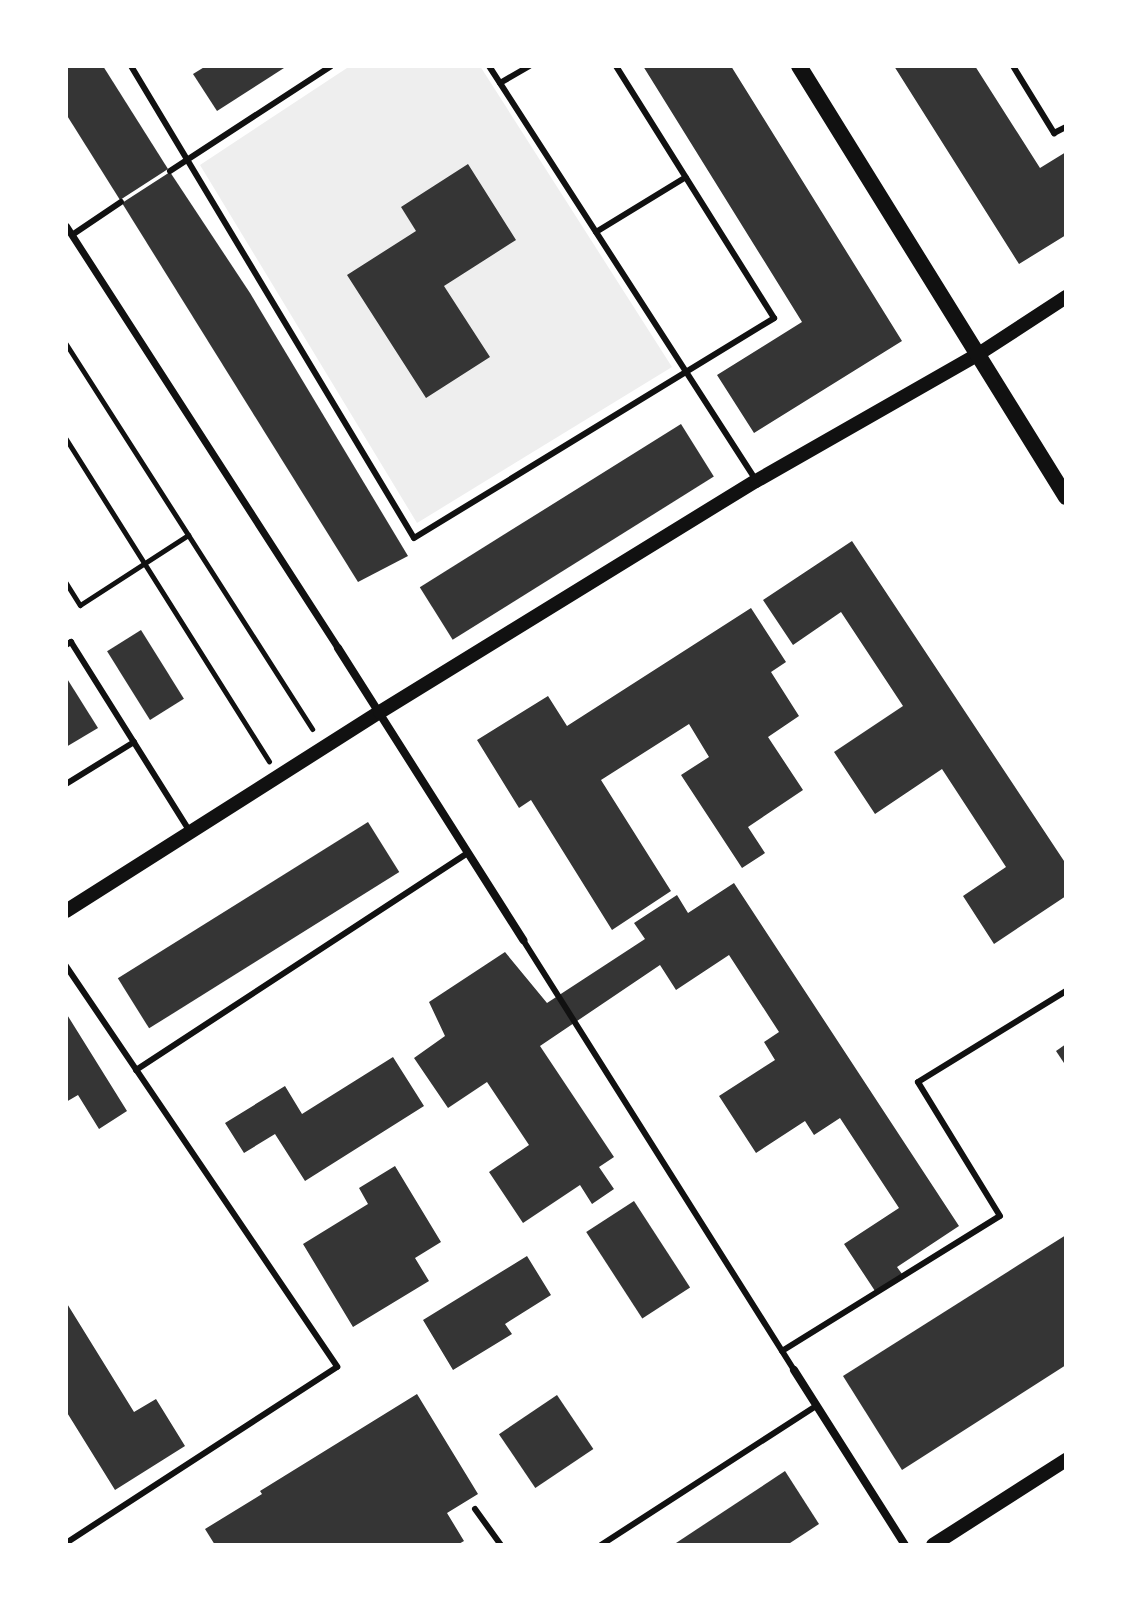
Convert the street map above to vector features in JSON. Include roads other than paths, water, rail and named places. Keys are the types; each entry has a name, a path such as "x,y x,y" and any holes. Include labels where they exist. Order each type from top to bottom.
{"main road":[{"path":"799,66 1066,497"}],"street":[{"path":"66,226 380,712 523,940"},
{"path":"66,911 278,775 756,481 977,355 1066,297"},
{"path":"794,1370 905,1545"},
{"path":"933,1545 1066,1460"}],"lane":[{"path":"131,66 414,538 774,318 616,66"},
{"path":"170,171 331,66"},
{"path":"489,66 756,481"},
{"path":"500,83 529,66"},
{"path":"1013,66 1054,133 1066,127"},
{"path":"596,232 686,177"},
{"path":"72,235 121,202"},
{"path":"66,645 71,642 189,831"},
{"path":"66,784 134,742"},
{"path":"136,1070 468,853"},
{"path":"523,940 794,1370"},
{"path":"66,966 337,1367 66,1543"},
{"path":"782,1351 1000,1216 918,1082 1066,991"},
{"path":"601,1545 817,1405"},
{"path":"475,1509 501,1545"}]}
